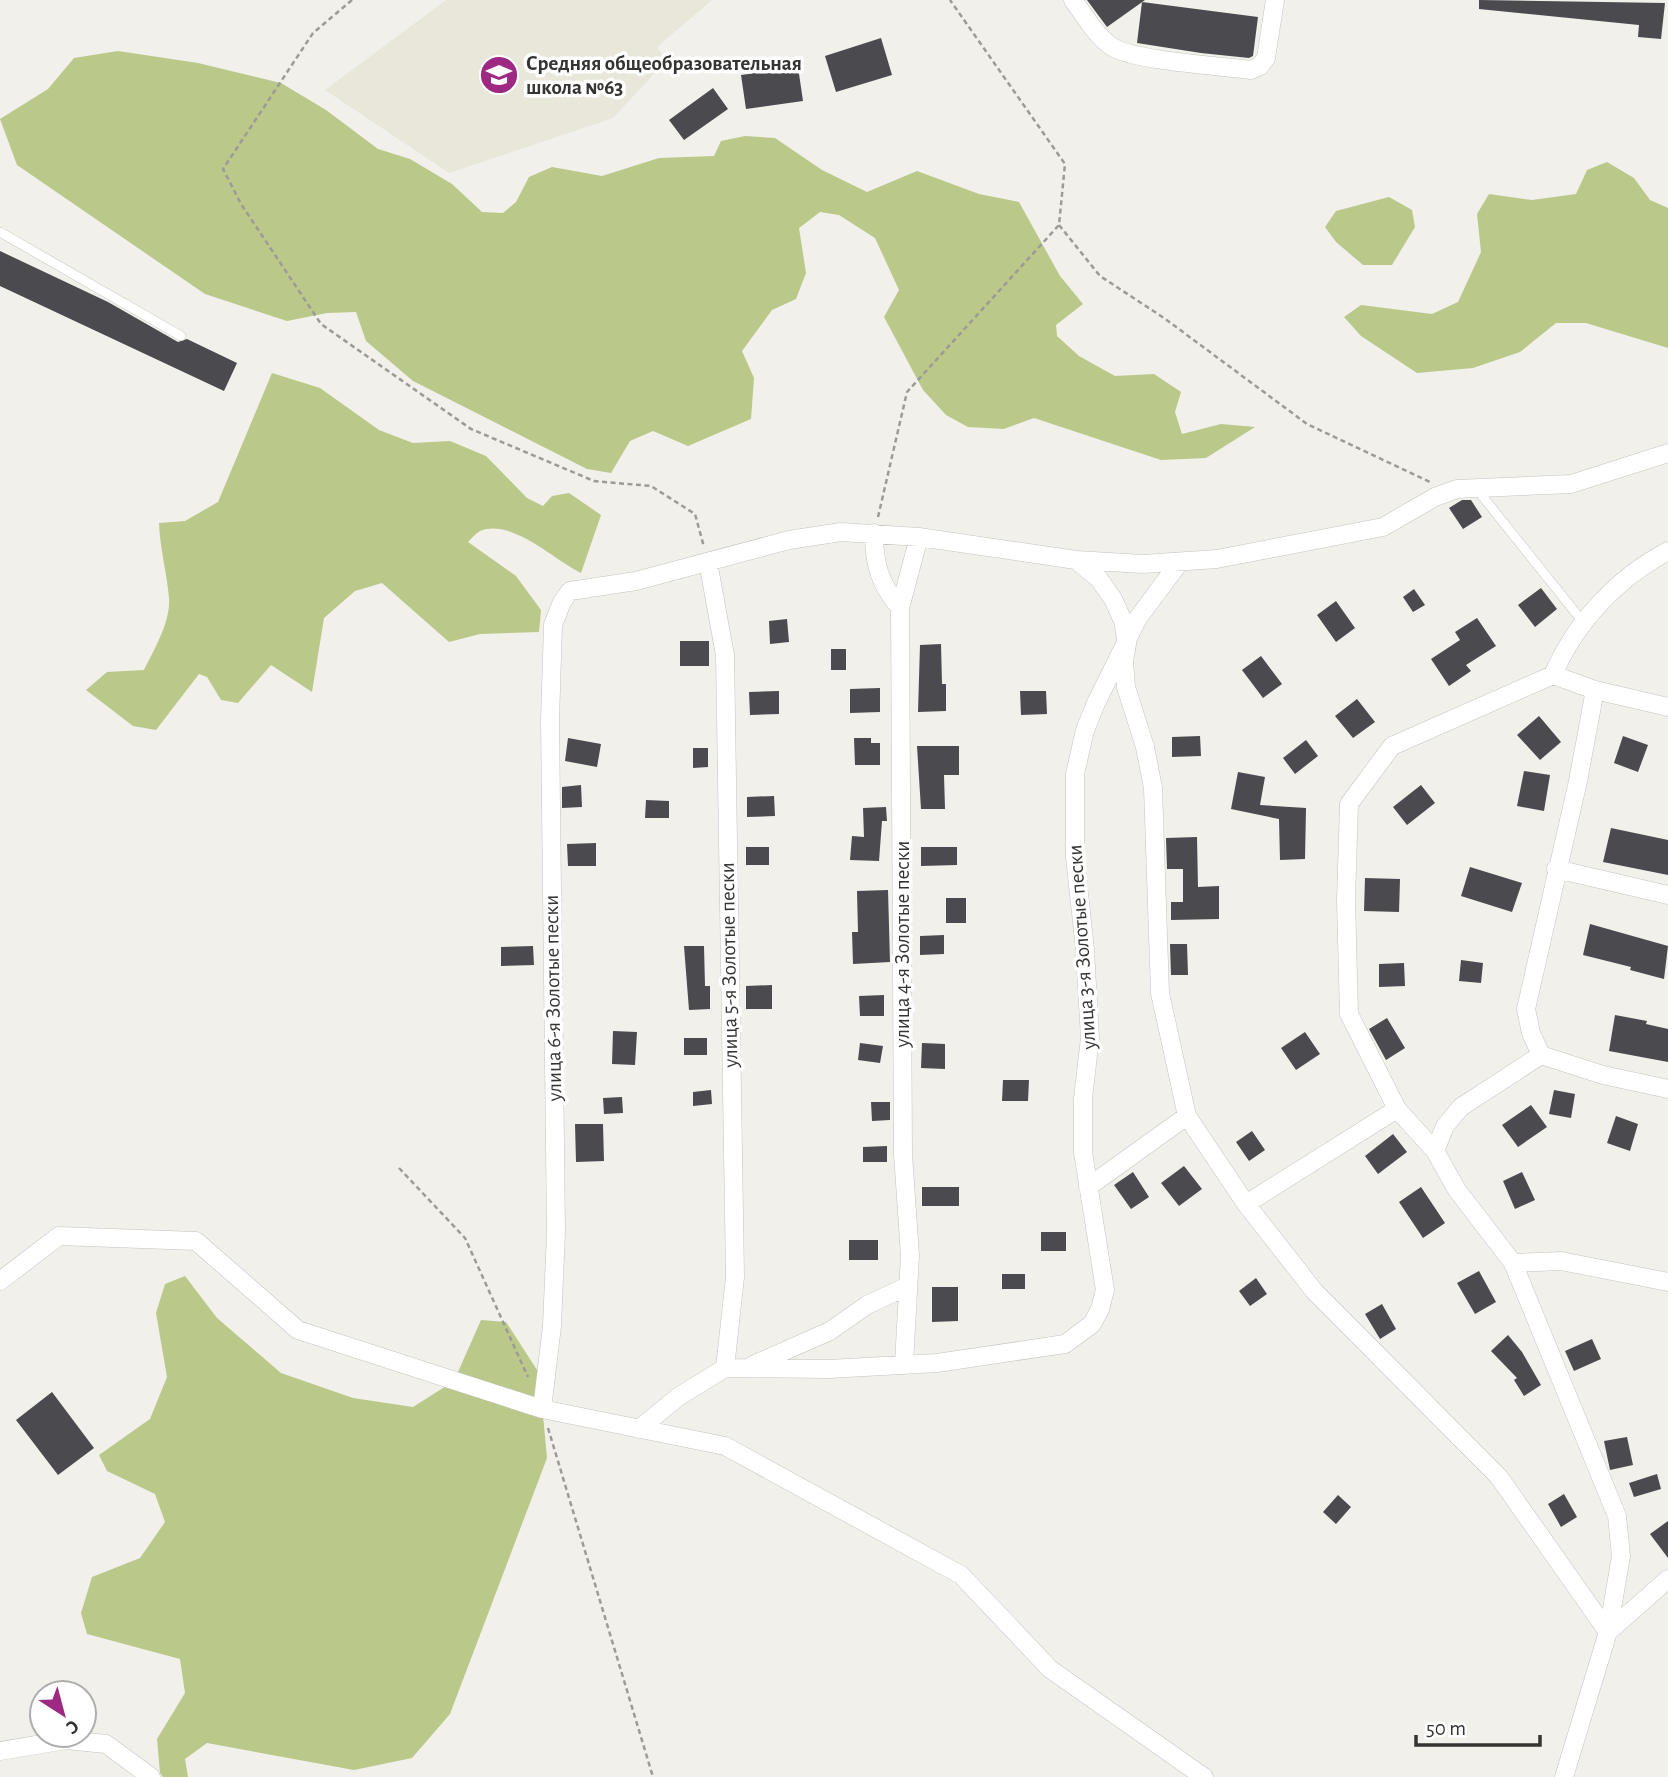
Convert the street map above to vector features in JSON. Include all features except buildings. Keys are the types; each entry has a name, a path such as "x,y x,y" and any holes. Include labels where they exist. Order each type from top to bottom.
{"street":[{"path":"1073,0 1096,33 1113,48 1134,54 1251,69 1261,66 1266,58 1275,0"},
{"path":"708,562 815,535 874,533 1076,560 1179,563 1217,559 1383,527 1451,492 1474,487 1571,484 1668,453"},
{"path":"874,533 877,570 883,586 900,608"},
{"name":"улица 4-я Золотые пески","path":"904,1363 909,1238 903,1154 900,608 919,537"},
{"path":"1563,1777 1608,1632 1621,1556 1617,1516 1513,1263 1457,1190 1435,1151 1397,1109 1349,1014 1346,901 1349,803 1392,746 1553,675 1564,649 1583,622 1617,587 1651,560 1668,551"},
{"path":"1076,560 1099,579 1113,599 1123,621 1127,644 1124,661 1126,687 1146,747 1153,788 1160,993 1187,1116 1246,1204 1315,1292 1499,1477 1608,1632"},
{"name":"улица 6-я Золотые пески","path":"542,1409 551,1336 556,1233 550,721 553,625 562,602 570,591 636,581 708,562"},
{"name":"улица 5-я Золотые пески","path":"708,562 725,655 735,1277 725,1368"},
{"name":"улица 3-я Золотые пески","path":"725,1368 829,1369 953,1362 1065,1344 1092,1324 1100,1309 1105,1290 1088,1187 1082,1119 1090,1038 1085,950 1075,857 1076,774 1085,730 1153,595 1179,563"},
{"path":"1553,675 1595,690 1668,707"},
{"path":"1595,690 1578,780 1526,1009 1531,1033 1541,1055 1602,1075 1668,1089"},
{"path":"1556,869 1668,895"},
{"path":"1435,1151 1445,1126 1461,1107 1541,1055"},
{"path":"1246,1204 1397,1109"},
{"path":"1088,1187 1187,1116"},
{"path":"0,1281 60,1236 197,1241 298,1330 542,1409 725,1446 961,1575 1050,1669 1204,1777"},
{"path":"1513,1263 1560,1261 1668,1282"},
{"path":"747,1368 831,1331 867,1306 908,1286"},
{"path":"639,1429 678,1397 725,1368"},
{"path":"1608,1632 1668,1579"},
{"path":"0,1751 66,1740 106,1744 151,1777"}],"lane":[{"path":"0,232 181,336"},
{"path":"1474,487 1583,622"}],"path":[{"path":"352,0 313,33 223,169 241,204 321,324 471,429 594,481 651,486 695,514 708,562"},
{"path":"874,533 907,392 1059,225 1065,164 950,0"},
{"path":"1059,225 1100,276 1164,318 1307,424 1451,492"},
{"path":"399,1167 466,1238 542,1409 653,1777"}],"shaded area":[{"name":"Средняя общеобразовательная школа №63","path":"446,0 712,0 657,47 666,61 613,118 449,173 325,90"}],"green space":[{"path":"118,51 198,63 281,83 326,110 378,149 410,159 452,184 482,212 503,213 516,202 529,177 552,167 602,176 659,158 714,156 721,141 745,136 775,138 822,170 867,192 917,171 979,194 1019,202 1060,276 1083,304 1056,325 1057,336 1079,356 1115,376 1154,374 1181,392 1175,412 1182,434 1221,424 1255,427 1206,458 1161,460 1034,418 1004,429 968,427 946,415 923,390 884,317 899,290 875,238 839,215 820,212 799,228 806,273 796,299 772,310 742,351 754,378 751,419 688,446 653,431 630,441 611,473 587,469 413,381 366,341 356,312 327,313 287,321 205,294 17,165 0,119 48,89 74,58"},
{"path":"1607,162 1634,178 1650,200 1668,208 1668,348 1586,323 1556,323 1520,352 1473,368 1417,373 1361,336 1344,317 1361,305 1432,314 1458,302 1481,252 1477,214 1489,194 1532,200 1576,194 1587,170"},
{"path":"1389,197 1412,210 1415,227 1392,265 1363,265 1336,242 1325,227 1336,211"},
{"path":"272,373 320,388 379,430 413,443 450,441 486,456 527,498 543,506 552,496 569,493 601,515 581,573 519,535 505,530 480,531 468,542 516,576 541,610 539,632 480,634 449,642 382,583 355,591 324,618 312,692 271,665 238,703 221,700 207,677 199,674 156,730 133,726 86,690 107,672 144,670 161,635 169,607 159,523 185,521 218,502"},
{"path":"185,1276 217,1318 281,1373 353,1398 413,1407 454,1381 481,1320 506,1322 539,1373 547,1458 450,1714 412,1758 354,1770 207,1743 185,1759 188,1777 163,1777 160,1773 157,1739 185,1693 180,1659 87,1634 81,1613 92,1577 140,1558 165,1522 155,1494 107,1471 99,1455 150,1419 167,1377 156,1313 165,1284"}],"place":[{"name":"Средняя общеобразовательная школа №63","path":"499,75"}]}
